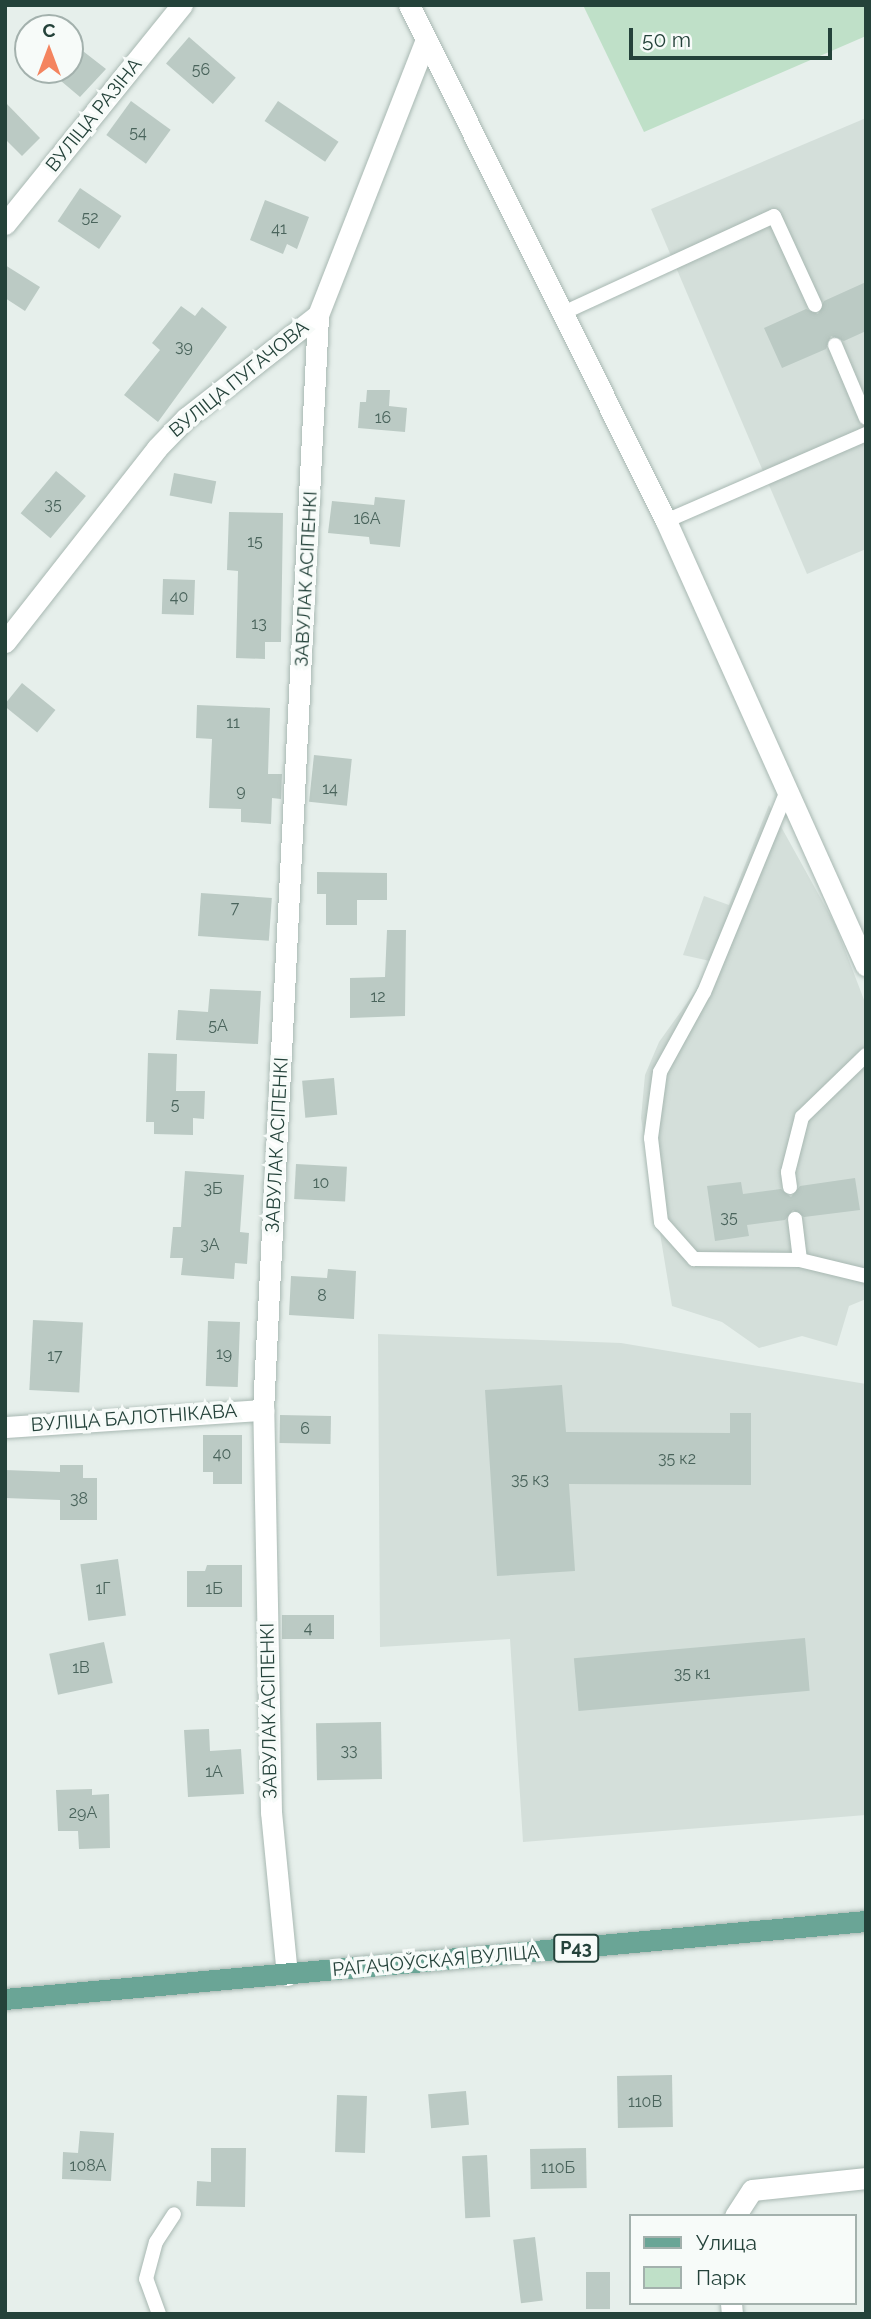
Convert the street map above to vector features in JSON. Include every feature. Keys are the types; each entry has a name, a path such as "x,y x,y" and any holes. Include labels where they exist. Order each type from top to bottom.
{"main road":[{"name":"РАГАЧОЎСКАЯ ВУЛІЦА","path":"5,1999 866,1921"}],"street":[{"name":"ВУЛІЦА РАЗІНА","path":"5,224 182,5"},
{"path":"409,5 666,521 866,965"},
{"name":"ВУЛІЦА ПУГАЧОВА","path":"5,642 157,448 186,418 318,315 426,40"},
{"name":"ЗАВУЛАК АСІПЕНКІ","path":"287,1975 271,1812 263,1410 318,315"},
{"name":"ВУЛІЦА БАЛОТНІКАВА","path":"5,1427 263,1410"},
{"path":"735,2214 752,2190 866,2178"}],"lane":[{"path":"563,313 774,216 815,305"},
{"path":"835,345 866,418"},
{"path":"666,521 866,434"},
{"path":"787,792 704,992 660,1072 651,1138 662,1222 694,1259 800,1260 866,1276"},
{"path":"790,1187 788,1172 802,1117 866,1055"},
{"path":"794,1219 800,1260"},
{"path":"159,2314 146,2279 156,2242 174,2214"}],"shaded area":[{"path":"866,118 866,549 807,574 651,209"},
{"path":"769,805 835,924 866,1005 866,1299 849,1306 837,1346 802,1336 759,1348 722,1322 672,1306 641,1118 645,1075 659,1042 697,989 710,961 683,955 704,896 729,905"},
{"path":"378,1334 621,1343 866,1384 866,1815 523,1842 510,1639 380,1647"}],"green space":[{"path":"583,5 866,5 866,36 644,132"}],"building":[{"path":"189,37 236,78 213,104 166,63"},
{"path":"84,52 106,69 80,97 65,84 84,84"},
{"path":"131,101 171,130 146,164 106,135"},
{"path":"278,101 339,142 325,162 265,121"},
{"path":"5,102 40,138 22,156 5,139"},
{"path":"80,188 121,216 99,249 58,221"},
{"path":"265,200 309,217 297,249 287,244 283,254 250,240"},
{"path":"5,265 40,287 25,311 5,298"},
{"path":"866,282 866,331 844,341 831,336 826,349 782,368 764,328 806,309 818,314 824,301"},
{"path":"181,306 195,316 202,307 227,327 158,422 124,395 160,350 152,343"},
{"path":"367,390 390,390 389,406 407,408 405,432 358,428 360,402 366,402"},
{"path":"56,471 86,496 51,538 21,513"},
{"path":"174,473 216,481 212,504 170,496"},
{"path":"375,497 405,500 400,547 370,544 369,537 328,533 332,501 374,505"},
{"path":"229,512 283,513 281,642 265,642 265,659 236,658 238,571 227,570"},
{"path":"163,579 195,580 194,615 162,614"},
{"path":"22,683 55,710 37,733 5,707"},
{"path":"197,705 270,708 268,774 282,774 281,799 272,798 271,824 241,822 241,809 209,808 212,739 196,738"},
{"path":"314,755 352,759 347,806 309,802"},
{"path":"317,872 387,873 387,900 357,900 357,925 326,925 326,894 317,894"},
{"path":"201,893 272,898 269,941 198,936"},
{"path":"387,930 406,930 405,1016 350,1018 350,978 385,977"},
{"path":"210,989 261,991 258,1044 176,1040 178,1010 208,1012"},
{"path":"148,1053 177,1054 176,1091 205,1091 204,1119 193,1118 193,1135 154,1134 154,1122 146,1122"},
{"path":"334,1078 337,1115 305,1118 302,1081"},
{"path":"296,1164 347,1167 345,1202 294,1199"},
{"path":"185,1171 244,1175 240,1232 249,1233 247,1264 235,1263 234,1279 181,1275 183,1258 170,1258 173,1227 181,1227"},
{"path":"855,1178 860,1210 804,1217 793,1210 785,1220 747,1225 749,1236 715,1241 707,1186 741,1182 743,1194 781,1189 791,1197 800,1186"},
{"path":"328,1269 356,1271 354,1319 289,1315 291,1276 327,1278"},
{"path":"33,1320 83,1323 79,1393 29,1390"},
{"path":"208,1321 240,1322 238,1387 206,1386"},
{"path":"562,1385 566,1432 730,1433 730,1413 751,1413 751,1485 569,1484 575,1571 497,1576 485,1390"},
{"path":"280,1415 331,1416 331,1444 280,1443"},
{"path":"203,1435 242,1435 242,1484 213,1484 213,1472 203,1472"},
{"path":"60,1465 83,1465 83,1478 97,1478 97,1520 60,1520 60,1500 5,1498 5,1470 60,1472"},
{"path":"118,1559 126,1615 88,1621 80,1564"},
{"path":"207,1565 242,1565 242,1607 187,1607 187,1571 205,1571"},
{"path":"282,1615 334,1615 334,1639 282,1639"},
{"path":"805,1638 810,1691 579,1711 574,1658"},
{"path":"104,1642 113,1683 58,1695 49,1654"},
{"path":"381,1722 382,1779 317,1780 316,1723"},
{"path":"209,1729 210,1751 241,1749 244,1794 188,1797 184,1730"},
{"path":"92,1789 92,1795 109,1794 110,1848 79,1849 78,1831 58,1831 56,1790"},
{"path":"672,2075 673,2127 618,2128 617,2076"},
{"path":"466,2091 469,2125 431,2128 428,2094"},
{"path":"337,2095 367,2096 365,2153 335,2152"},
{"path":"80,2131 114,2133 111,2181 62,2179 63,2152 78,2153"},
{"path":"211,2148 246,2148 245,2207 196,2206 197,2181 211,2182"},
{"path":"586,2148 587,2188 531,2189 530,2149"},
{"path":"487,2155 490,2217 465,2218 462,2156"},
{"path":"535,2237 543,2301 521,2303 513,2240"},
{"path":"586,2272 610,2272 610,2309 586,2309"}]}
